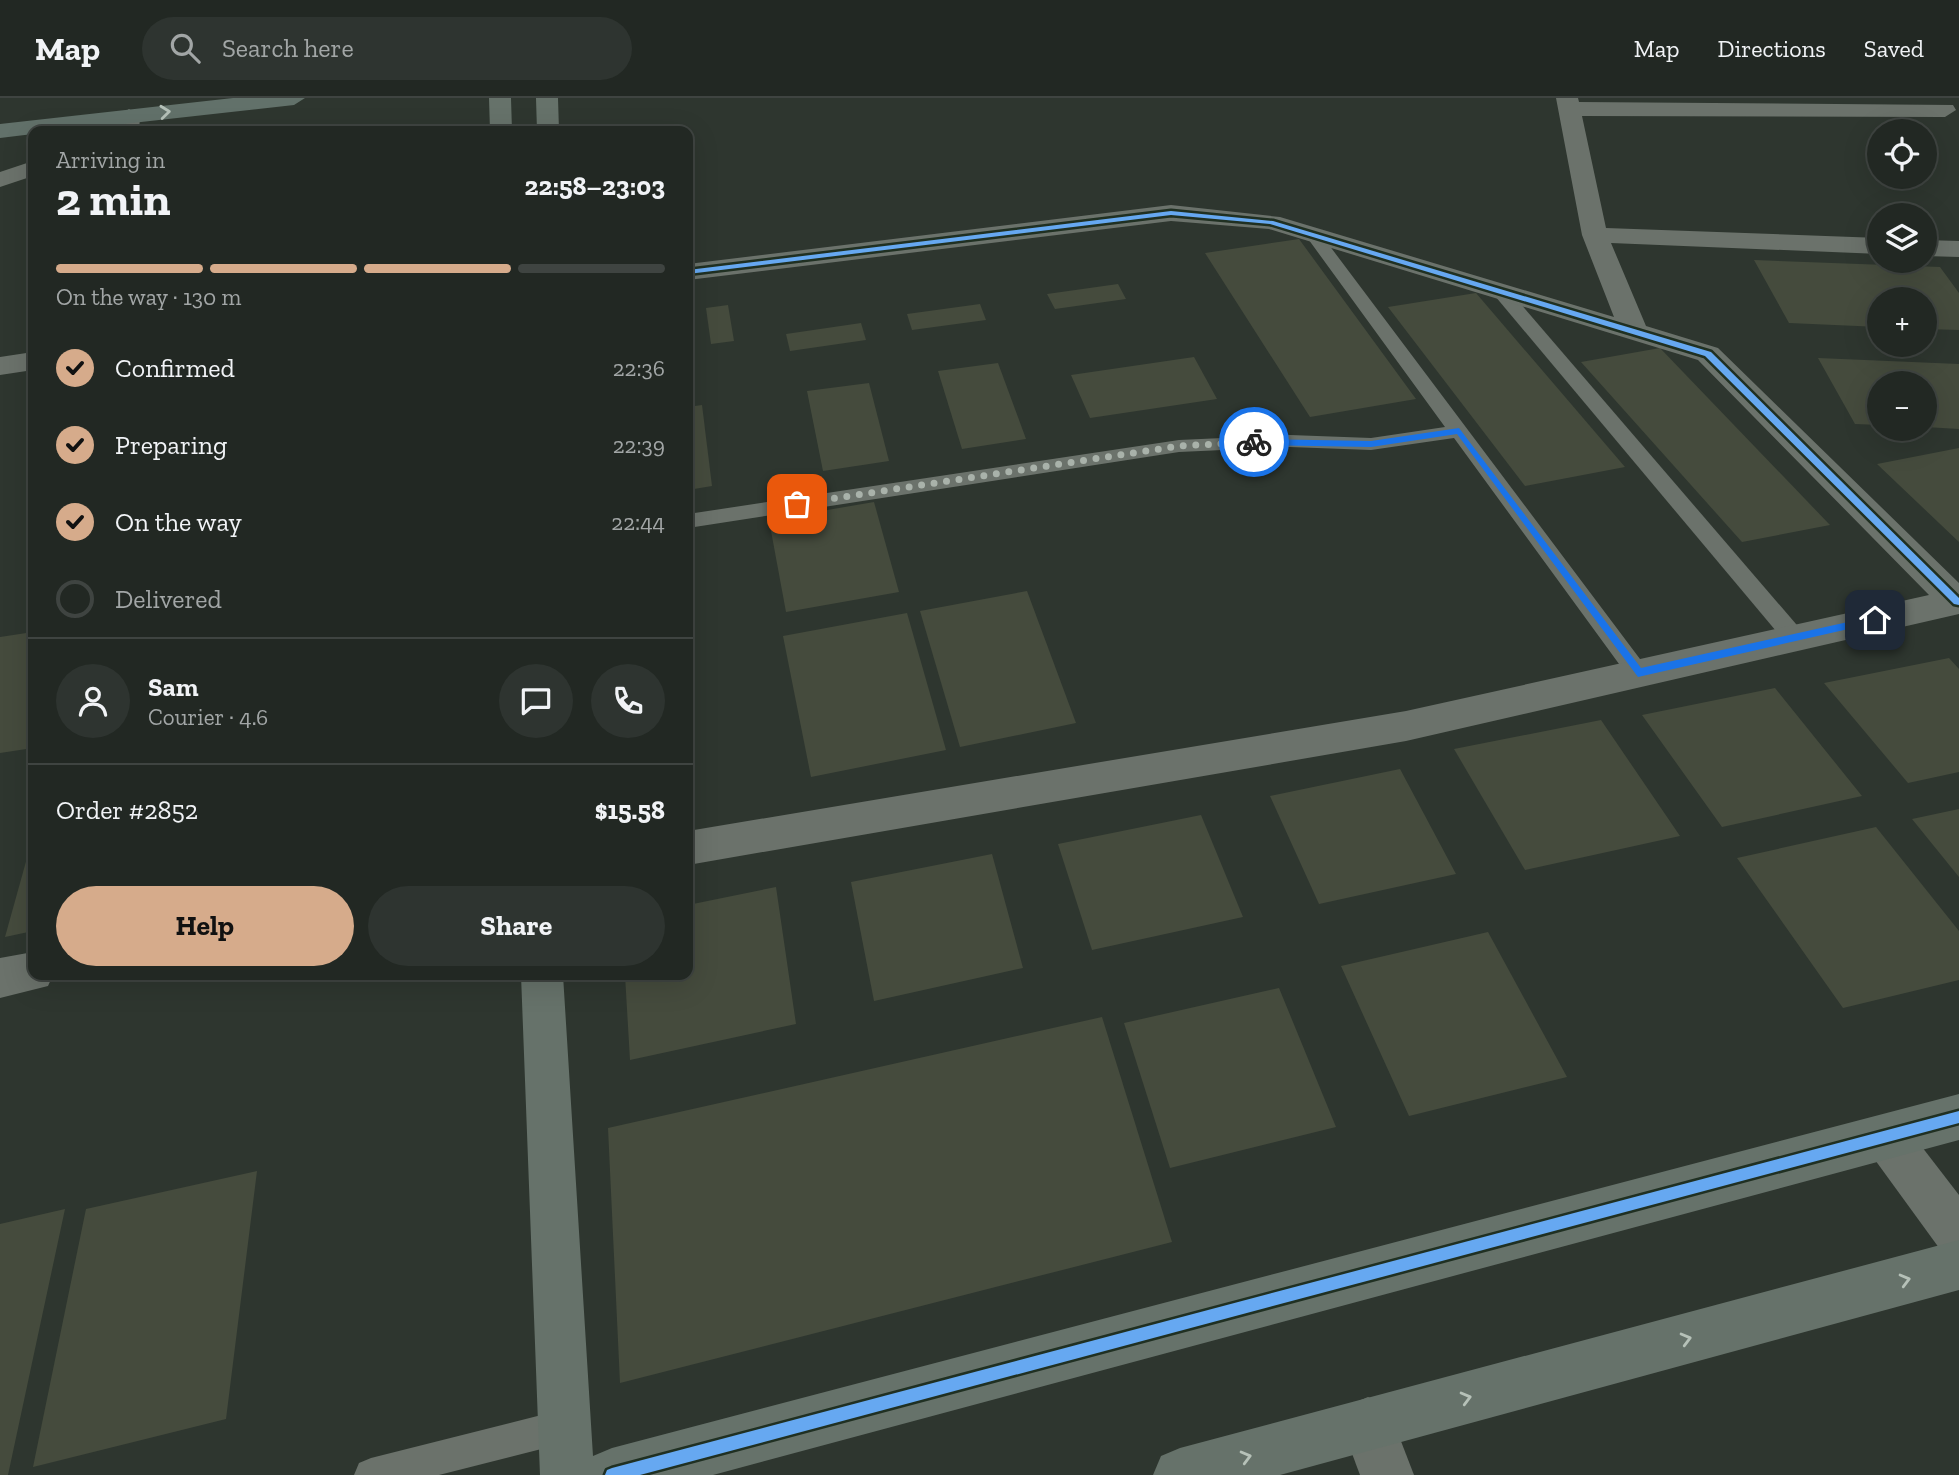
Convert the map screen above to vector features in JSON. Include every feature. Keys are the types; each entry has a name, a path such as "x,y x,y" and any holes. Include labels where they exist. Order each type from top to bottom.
{"main road":[{"path":"91,126 128,124 294,98"},
{"path":"0,131 28,129"}],"street":[{"path":"500,98 501,126"},
{"path":"547,98 548,126"},
{"path":"1634,332 1595,235 1568,104 1945,110"},
{"path":"0,180 28,170"},
{"path":"693,271 1171,213 1271,222 1708,354 1958,602"},
{"path":"1595,235 1867,245"},
{"path":"1937,248 1959,249"},
{"path":"0,366 28,362"},
{"path":"693,847 1406,726 1958,602"},
{"path":"0,978 28,973"},
{"path":"542,980 567,1475"},
{"path":"612,1475 1959,1117"},
{"path":"1886,1137 1959,1236"},
{"path":"1181,1475 1959,1265"},
{"path":"1367,1424 1387,1475"}],"lane":[{"path":"1314,236 1638,673"},
{"path":"1501,292 1794,637"},
{"path":"693,520 1179,446 1290,441 1371,444 1459,431"},
{"path":"371,1475 565,1426"}],"building":[{"path":"1299,239 1416,399 1310,417 1205,253"},
{"path":"1754,260 1867,264 1867,273 1937,273 1937,267 1940,267 1959,293 1959,330 1937,329 1937,287 1867,287 1867,326 1789,323"},
{"path":"1118,284 1126,299 1055,309 1047,294"},
{"path":"1476,293 1625,467 1525,486 1388,307"},
{"path":"980,304 986,320 912,330 907,314"},
{"path":"728,305 734,341 711,344 706,308"},
{"path":"861,323 866,340 790,351 786,334"},
{"path":"1660,348 1830,525 1742,542 1581,362"},
{"path":"1194,357 1217,399 1090,418 1071,375"},
{"path":"1818,358 1959,364 1959,429 1937,428 1937,371 1867,371 1867,424 1855,424"},
{"path":"998,363 1026,439 962,449 938,371"},
{"path":"869,383 889,461 823,471 807,391"},
{"path":"702,405 712,486 693,489 693,406"},
{"path":"1959,448 1959,542 1877,464"},
{"path":"874,502 899,592 786,612 769,520"},
{"path":"1027,591 1076,723 960,747 920,611"},
{"path":"907,613 946,750 811,777 783,636"},
{"path":"28,633 28,749 0,753 0,637"},
{"path":"1949,658 1959,669 1959,772 1908,783 1824,683"},
{"path":"1775,688 1862,796 1722,827 1642,715"},
{"path":"1601,720 1680,836 1525,870 1454,749"},
{"path":"1400,769 1456,874 1319,904 1270,796"},
{"path":"1959,809 1959,877 1912,819"},
{"path":"1201,815 1243,917 1092,950 1058,844"},
{"path":"1876,827 1959,931 1959,980 1843,1008 1737,858"},
{"path":"28,854 28,932 5,937"},
{"path":"992,854 1023,968 874,1001 851,882"},
{"path":"776,887 796,1024 630,1060 625,980 693,980 693,904"},
{"path":"1488,932 1567,1077 1409,1116 1341,966"},
{"path":"1279,988 1336,1127 1170,1168 1124,1023"},
{"path":"1102,1017 1172,1242 620,1383 608,1128"},
{"path":"257,1171 226,1419 33,1467 86,1209"},
{"path":"65,1209 8,1475 0,1475 0,1224"}],"cycle path":[{"path":"693,271 1171,213 1271,222 1708,354 1957,602"},
{"path":"612,1475 1959,1117"}],"way so far":[{"path":"797,504 1179,446 1254,442"}],"route":[{"path":"1254,442 1371,444 1459,431 1638,673 1875,620"}]}
